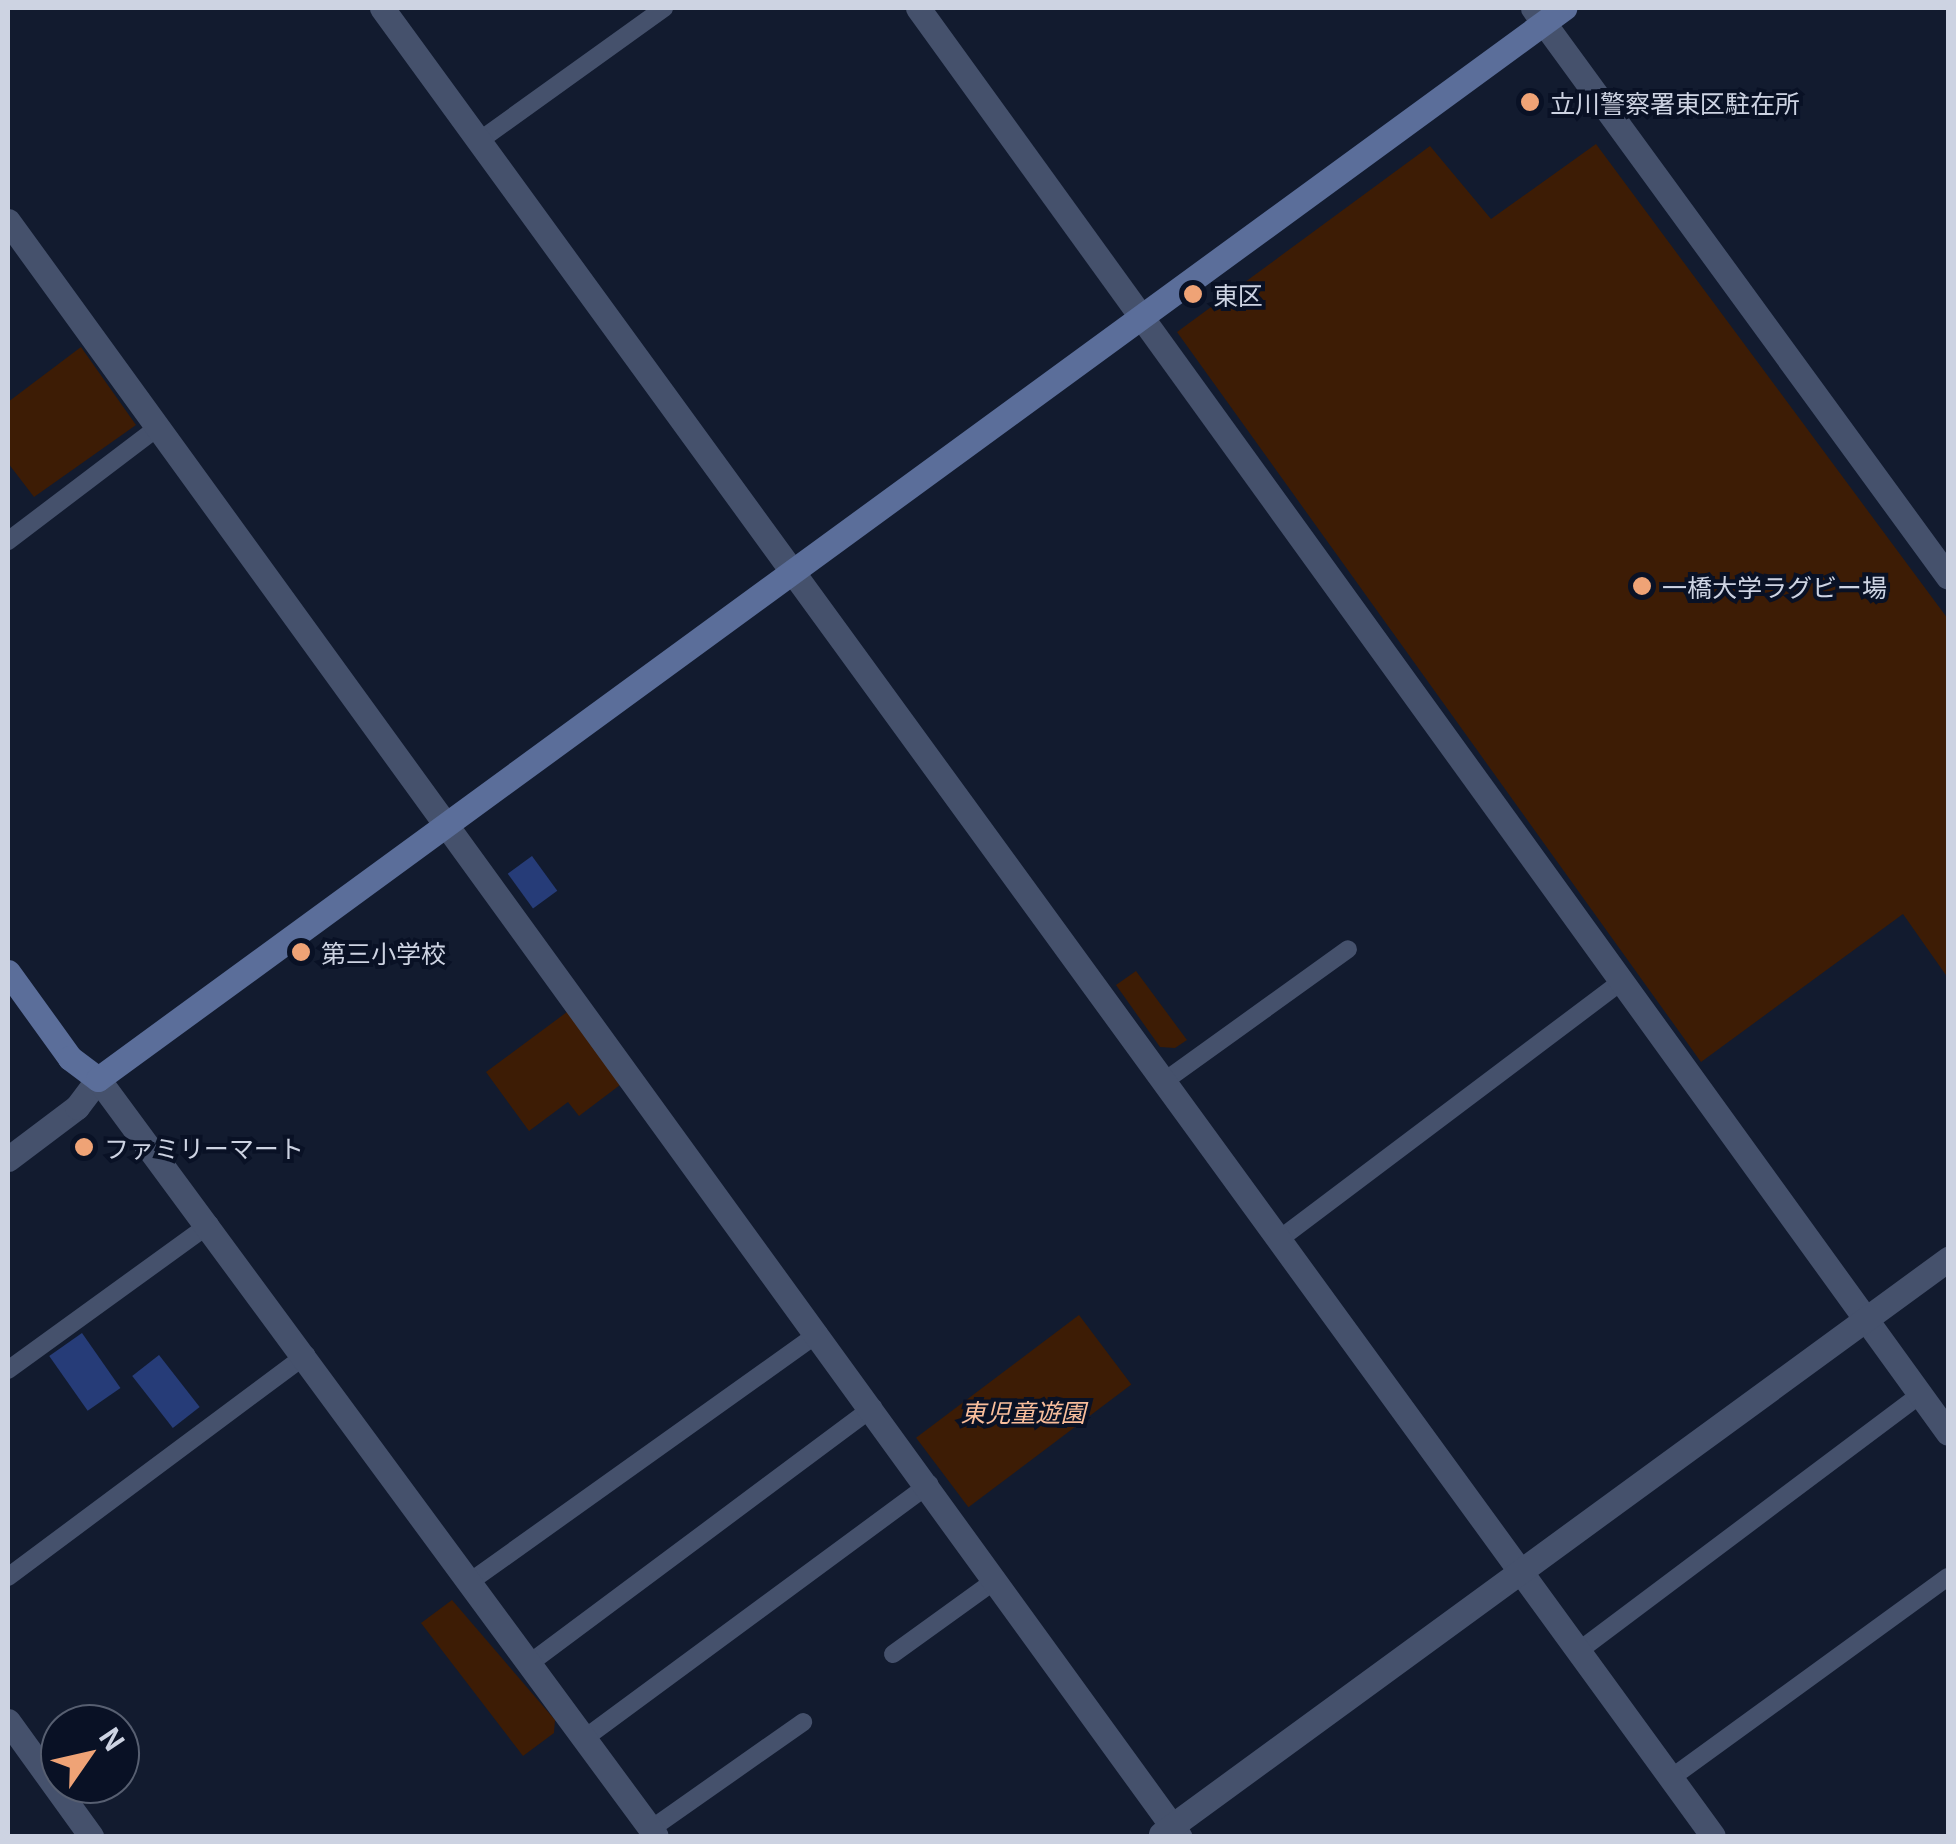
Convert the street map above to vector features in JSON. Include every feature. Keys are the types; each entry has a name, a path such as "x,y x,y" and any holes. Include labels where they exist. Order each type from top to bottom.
{"street":[{"path":"385,8 1713,1836"},
{"path":"918,8 1948,1432"},
{"path":"8,1159 98,1079 1142,316 1547,12 1948,577"},
{"path":"8,221 930,1484 1170,1833 1948,1259"},
{"path":"8,972 70,1058 98,1079 210,1224 653,1832"},
{"path":"8,1721 92,1836"}],"lane":[{"path":"479,142 664,8"},
{"path":"8,542 158,428"},
{"path":"1166,1080 1348,948"},
{"path":"1281,1238 1621,982"},
{"path":"8,1370 210,1224"},
{"path":"471,1581 819,1333"},
{"path":"8,1577 306,1356"},
{"path":"1580,1650 1921,1394"},
{"path":"530,1663 874,1407"},
{"path":"585,1738 930,1484"},
{"path":"1671,1778 1948,1578"},
{"path":"892,1654 997,1579"},
{"path":"653,1832 803,1722"}],"green space":[{"name":"一橋大学ラグビー場","path":"1596,144 1948,619 1948,978 1903,914 1701,1062 1177,332 1430,146 1491,219"},
{"path":"81,347 136,425 34,497 8,463 8,402"},
{"path":"1136,971 1187,1040 1175,1048 1160,1047 1116,985"},
{"path":"571,1009 624,1082 579,1116 568,1102 529,1131 486,1072"},
{"name":"東児童遊園","path":"1079,1315 1131,1384 968,1507 916,1438"},
{"path":"452,1600 555,1720 554,1733 523,1756 421,1623"}],"building":[{"path":"532,856 557,891 533,908 508,874"},
{"path":"82,1333 120,1388 88,1411 49,1356"},
{"path":"159,1355 200,1407 173,1428 132,1376"}],"place":[{"name":"立川警察署東区駐在所","path":"1530,102"},
{"name":"東区","path":"1193,294"},
{"name":"一橋大学ラグビー場","path":"1642,586"},
{"name":"第三小学校","path":"301,952"},
{"name":"ファミリーマート","path":"84,1147"}]}
